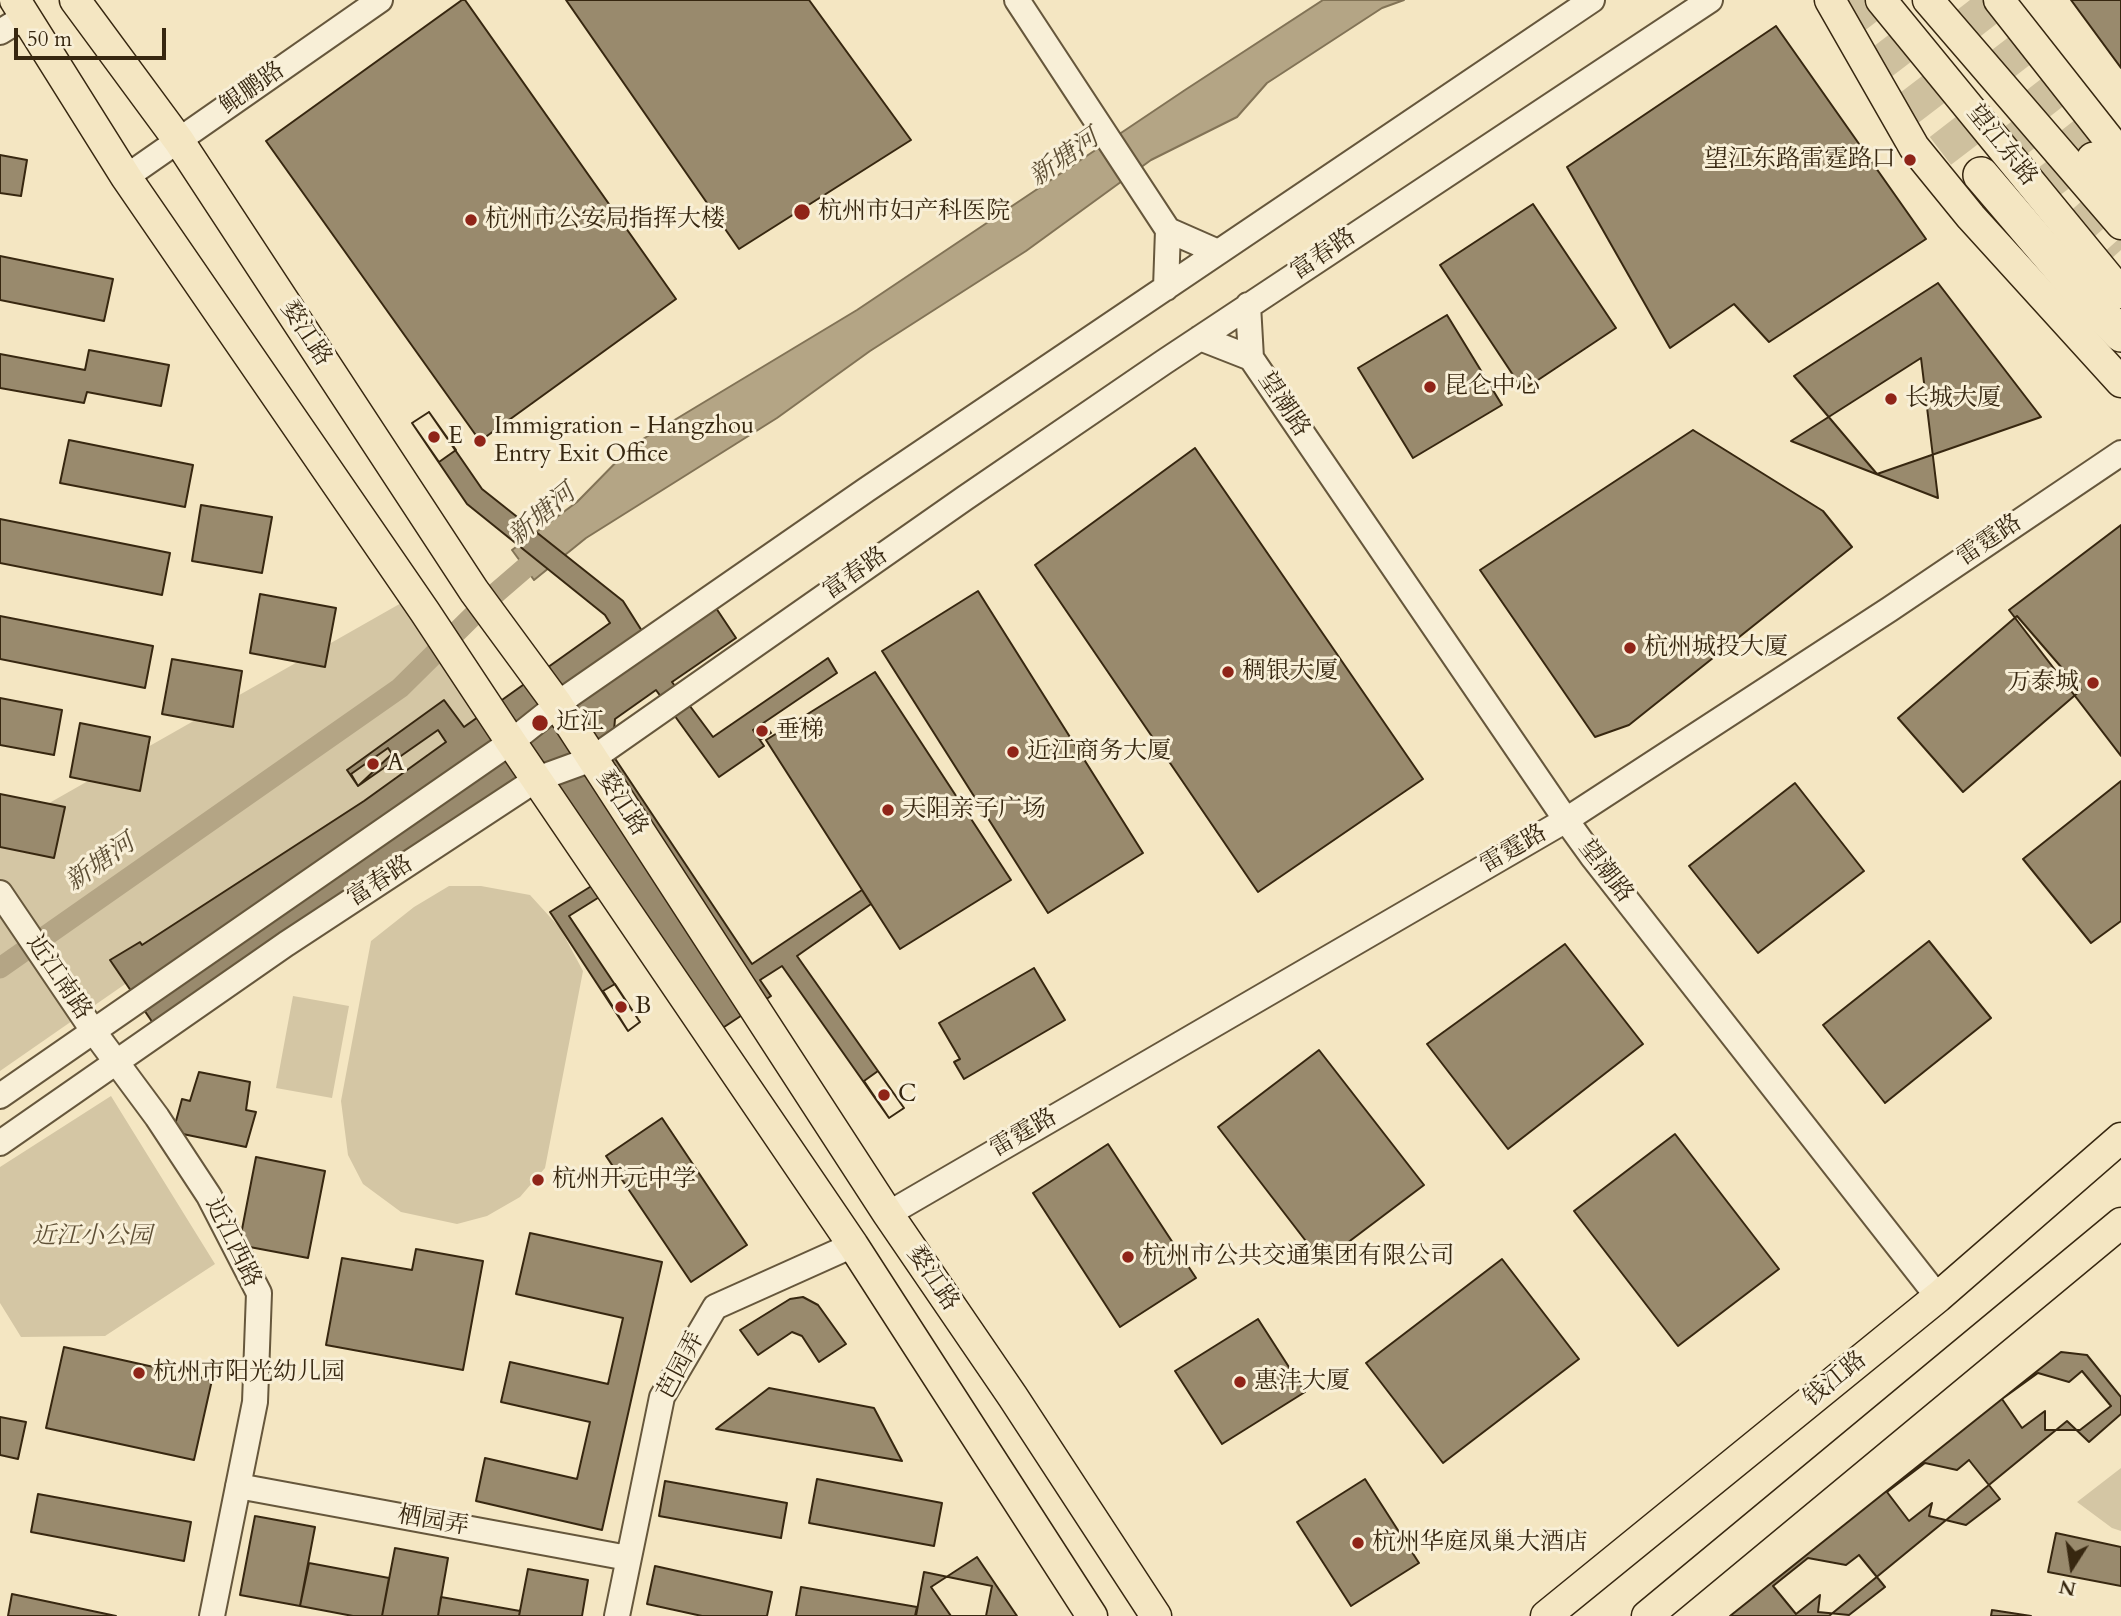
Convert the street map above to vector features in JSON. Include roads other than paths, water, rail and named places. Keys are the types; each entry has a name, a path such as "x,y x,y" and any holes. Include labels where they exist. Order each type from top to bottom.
{"highway":[{"path":"2108,158 2121,193"},
{"path":"1981,176 2092,305 2121,334"}],"main road":[{"name":"婺江路","path":"75,0 179,141 474,591 557,704 888,1214 1156,1616"},
{"path":"1830,0 1914,147 1970,217 2121,382"},
{"name":"望江东路","path":"1881,0 2121,293"},
{"name":"望江东路","path":"1928,0 2121,224"},
{"path":"1999,0 2108,158"},
{"name":"婺江路","path":"21,8 126,177 241,341 853,1245 1093,1616"},
{"name":"钱江路","path":"1546,1616 1938,1297 2121,1138"},
{"path":"1647,1616 2121,1223"}],"street":[{"name":"鲲鹏路","path":"126,177 380,0"},
{"path":"1017,0 1162,221 1218,252"},
{"name":"富春路","path":"0,1096 511,742 557,704 866,490 1592,0"},
{"name":"富春路","path":"0,1143 286,944 537,779 592,759 965,498 1248,305 1710,0"},
{"path":"0,32 21,8"},
{"path":"1162,221 1166,288"},
{"name":"望潮路","path":"1248,305 1251,358 1566,820 1938,1297"},
{"name":"望潮路","path":"1200,338 1251,358"},
{"name":"雷霆路","path":"888,1214 1566,820 1889,609 2121,453"},
{"name":"近江南路","path":"0,893 116,1063"},
{"name":"近江西路","path":"116,1063 157,1117 209,1196 259,1293 255,1402 212,1616"},
{"name":"芭园弄","path":"617,1616 662,1397 715,1307 853,1245"},
{"name":"栖园弄","path":"238,1486 628,1558"}],"waterway":[{"name":"新塘河","path":"0,968 400,688 496,593 547,549"}],"tunnel":[{"path":"1847,0 1981,175"},
{"path":"1970,0 2094,160"},
{"path":"2015,119 2073,196 2121,250"}],"place":[{"name":"望江东路雷霆路口","path":"1910,160"},
{"name":"杭州市妇产科医院","path":"802,212"},
{"name":"杭州市公安局指挥大楼","path":"471,220"},
{"name":"昆仑中心","path":"1430,387"},
{"name":"长城大厦","path":"1891,399"},
{"name":"E","path":"434,437"},
{"name":"Immigration - Hangzhou Entry Exit Office","path":"480,441"},
{"name":"杭州城投大厦","path":"1630,648"},
{"name":"稠银大厦","path":"1228,672"},
{"name":"万泰城","path":"2093,683"},
{"name":"近江","path":"540,723"},
{"name":"垂梯","path":"762,731"},
{"name":"近江商务大厦","path":"1013,752"},
{"name":"A","path":"373,764"},
{"name":"天阳亲子广场","path":"888,810"},
{"name":"B","path":"621,1007"},
{"name":"C","path":"884,1095"},
{"name":"杭州开元中学","path":"538,1180"},
{"name":"杭州市公共交通集团有限公司","path":"1128,1257"},
{"name":"杭州市阳光幼儿园","path":"139,1373"},
{"name":"惠沣大厦","path":"1240,1382"},
{"name":"杭州华庭凤巢大酒店","path":"1358,1543"}],"park label":[{"name":"近江小公园","path":"92,1237"}]}
